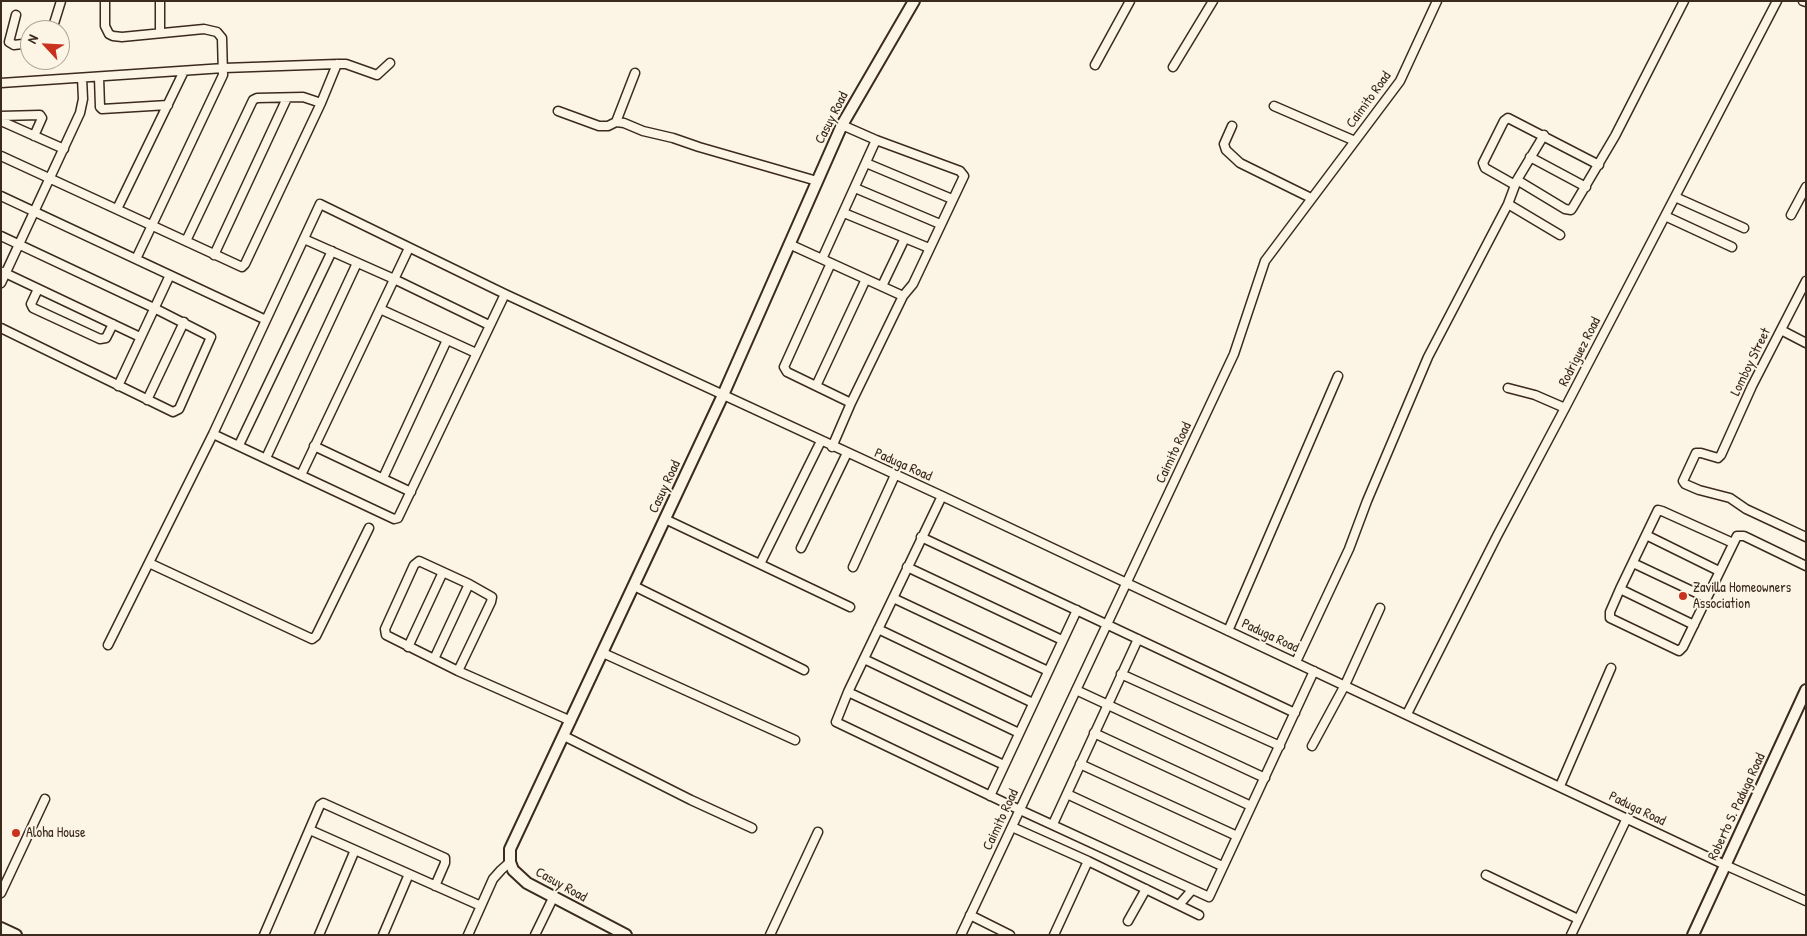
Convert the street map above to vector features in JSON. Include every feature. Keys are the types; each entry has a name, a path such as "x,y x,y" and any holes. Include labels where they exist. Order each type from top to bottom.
{"street":[{"path":"55,20 61,1"},
{"path":"105,1 105,26 109,34 122,37 204,29 217,32 222,38 224,68 221,78 136,259"},
{"path":"160,1 160,33"},
{"name":"Casuy Road","path":"626,935 522,880 513,870 509,856 514,840 723,395 842,125 914,1"},
{"path":"1095,65 1130,1"},
{"path":"1173,67 1213,1"},
{"name":"Caimito Road","path":"961,935 1234,354 1262,267 1270,253 1400,81 1436,1"},
{"path":"1599,165 1511,118 1504,120 1483,163 1485,168 1516,182 1568,210 1573,207 1599,165 1684,1"},
{"name":"Rodriguez Road","path":"1407,714 1497,536 1776,1"},
{"path":"16,15 9,42 14,45 20,44"},
{"path":"1,83 224,68 337,64 346,64 377,75 390,63"},
{"path":"1,156 240,267 246,264 321,103 337,64"},
{"path":"117,209 184,71"},
{"path":"616,122 635,73"},
{"path":"99,77 100,106 102,109 168,105"},
{"path":"1,283 4,273 82,109 82,78"},
{"path":"186,241 251,102 257,98 303,97 321,103"},
{"path":"214,255 287,98"},
{"path":"1274,106 1355,141"},
{"path":"558,111 599,126 608,126 616,122 624,123 643,131 673,138 817,181"},
{"path":"1,116 40,115 42,118 34,136"},
{"path":"1,121 64,150"},
{"path":"832,447 902,296 911,288 964,176 963,172 876,140 842,125"},
{"path":"1232,126 1224,144 1226,150 1240,163 1311,198"},
{"path":"1296,662 1349,549 1366,501 1424,364 1508,204 1516,182 1544,135"},
{"path":"822,259 876,140"},
{"path":"1530,156 1586,187"},
{"path":"866,163 952,199"},
{"path":"1791,215 1806,187"},
{"path":"855,188 940,224"},
{"path":"1,196 266,320"},
{"path":"1675,197 1744,228"},
{"name":"Paduga Road","path":"304,239 320,204 505,294 832,447 942,496 1725,865 1806,901"},
{"path":"1508,204 1560,235"},
{"path":"844,213 930,248"},
{"path":"1665,216 1732,247"},
{"path":"1,236 184,322 211,337 179,409 173,412 1,328"},
{"path":"882,286 905,238"},
{"path":"108,644 213,434 304,239 489,325"},
{"path":"789,244 902,296"},
{"path":"302,474 409,248"},
{"path":"239,445 332,251"},
{"path":"266,458 357,263"},
{"path":"831,263 784,367 787,372 851,403"},
{"path":"4,273 140,337"},
{"path":"118,386 170,276"},
{"path":"816,386 866,279"},
{"name":"Lomboy Street","path":"1806,281 1752,386 1721,455 1718,458 1701,453 1696,454 1684,479 1684,483 1703,491 1730,498 1746,509 1806,537"},
{"path":"38,289 31,304 33,308 100,339 106,338 113,324"},
{"path":"213,434 396,519 400,516 505,294"},
{"path":"380,309 476,353"},
{"path":"147,400 184,322"},
{"path":"1781,330 1806,343"},
{"path":"383,478 447,340"},
{"path":"1228,631 1338,376"},
{"path":"1508,388 1535,394 1565,408"},
{"path":"760,564 820,441"},
{"path":"314,446 411,492"},
{"path":"802,548 846,453"},
{"path":"853,567 895,475"},
{"path":"942,496 907,566 836,719 838,724 990,796 1208,897 1314,671"},
{"path":"1733,543 1660,510 1657,511 1610,612 1612,620 1679,651 1694,626 1737,536 1744,536 1806,566"},
{"path":"665,519 850,606"},
{"path":"149,563 312,639 316,636 369,528"},
{"path":"1646,535 1719,571"},
{"path":"921,538 1295,713"},
{"path":"458,671 492,599 489,594 419,561 410,574 384,632 388,637 458,671 571,721"},
{"path":"1633,563 1707,598"},
{"path":"907,566 1062,640"},
{"path":"408,647 443,572"},
{"path":"434,659 469,584"},
{"path":"634,586 804,670"},
{"path":"1620,588 1694,626"},
{"path":"893,598 1048,671"},
{"path":"1312,746 1346,685 1380,608"},
{"path":"990,796 1077,610"},
{"path":"878,629 1033,703"},
{"path":"1053,824 1138,639"},
{"path":"603,653 795,740"},
{"path":"864,659 1019,733"},
{"path":"1560,786 1611,668"},
{"path":"1121,674 1280,746"},
{"path":"1076,690 1265,778"},
{"name":"Roberto S. Paduga Road","path":"1693,935 1806,690"},
{"path":"848,692 1004,765"},
{"path":"1094,733 1251,806"},
{"path":"564,736 752,828"},
{"path":"1080,764 1237,836"},
{"path":"1067,794 1222,866"},
{"path":"1,893 45,799"},
{"path":"264,935 320,806 325,803 445,858 445,863 435,886"},
{"path":"1571,935 1627,818"},
{"path":"1012,827 1088,861 1199,915"},
{"path":"310,830 481,906"},
{"path":"770,935 818,832"},
{"path":"319,935 355,850"},
{"path":"1054,935 1088,861"},
{"path":"468,935 497,874 510,862"},
{"path":"383,935 409,874"},
{"path":"1486,875 1578,919"},
{"path":"1128,920 1146,889"},
{"path":"1178,905 1192,890"},
{"path":"535,935 554,898"},
{"path":"970,915 1010,935"},
{"path":"1,928 16,935"}],"place":[{"name":"Zavilla Homeowners Association","path":"1683,596"},
{"name":"Aloha House","path":"16,833"}]}
